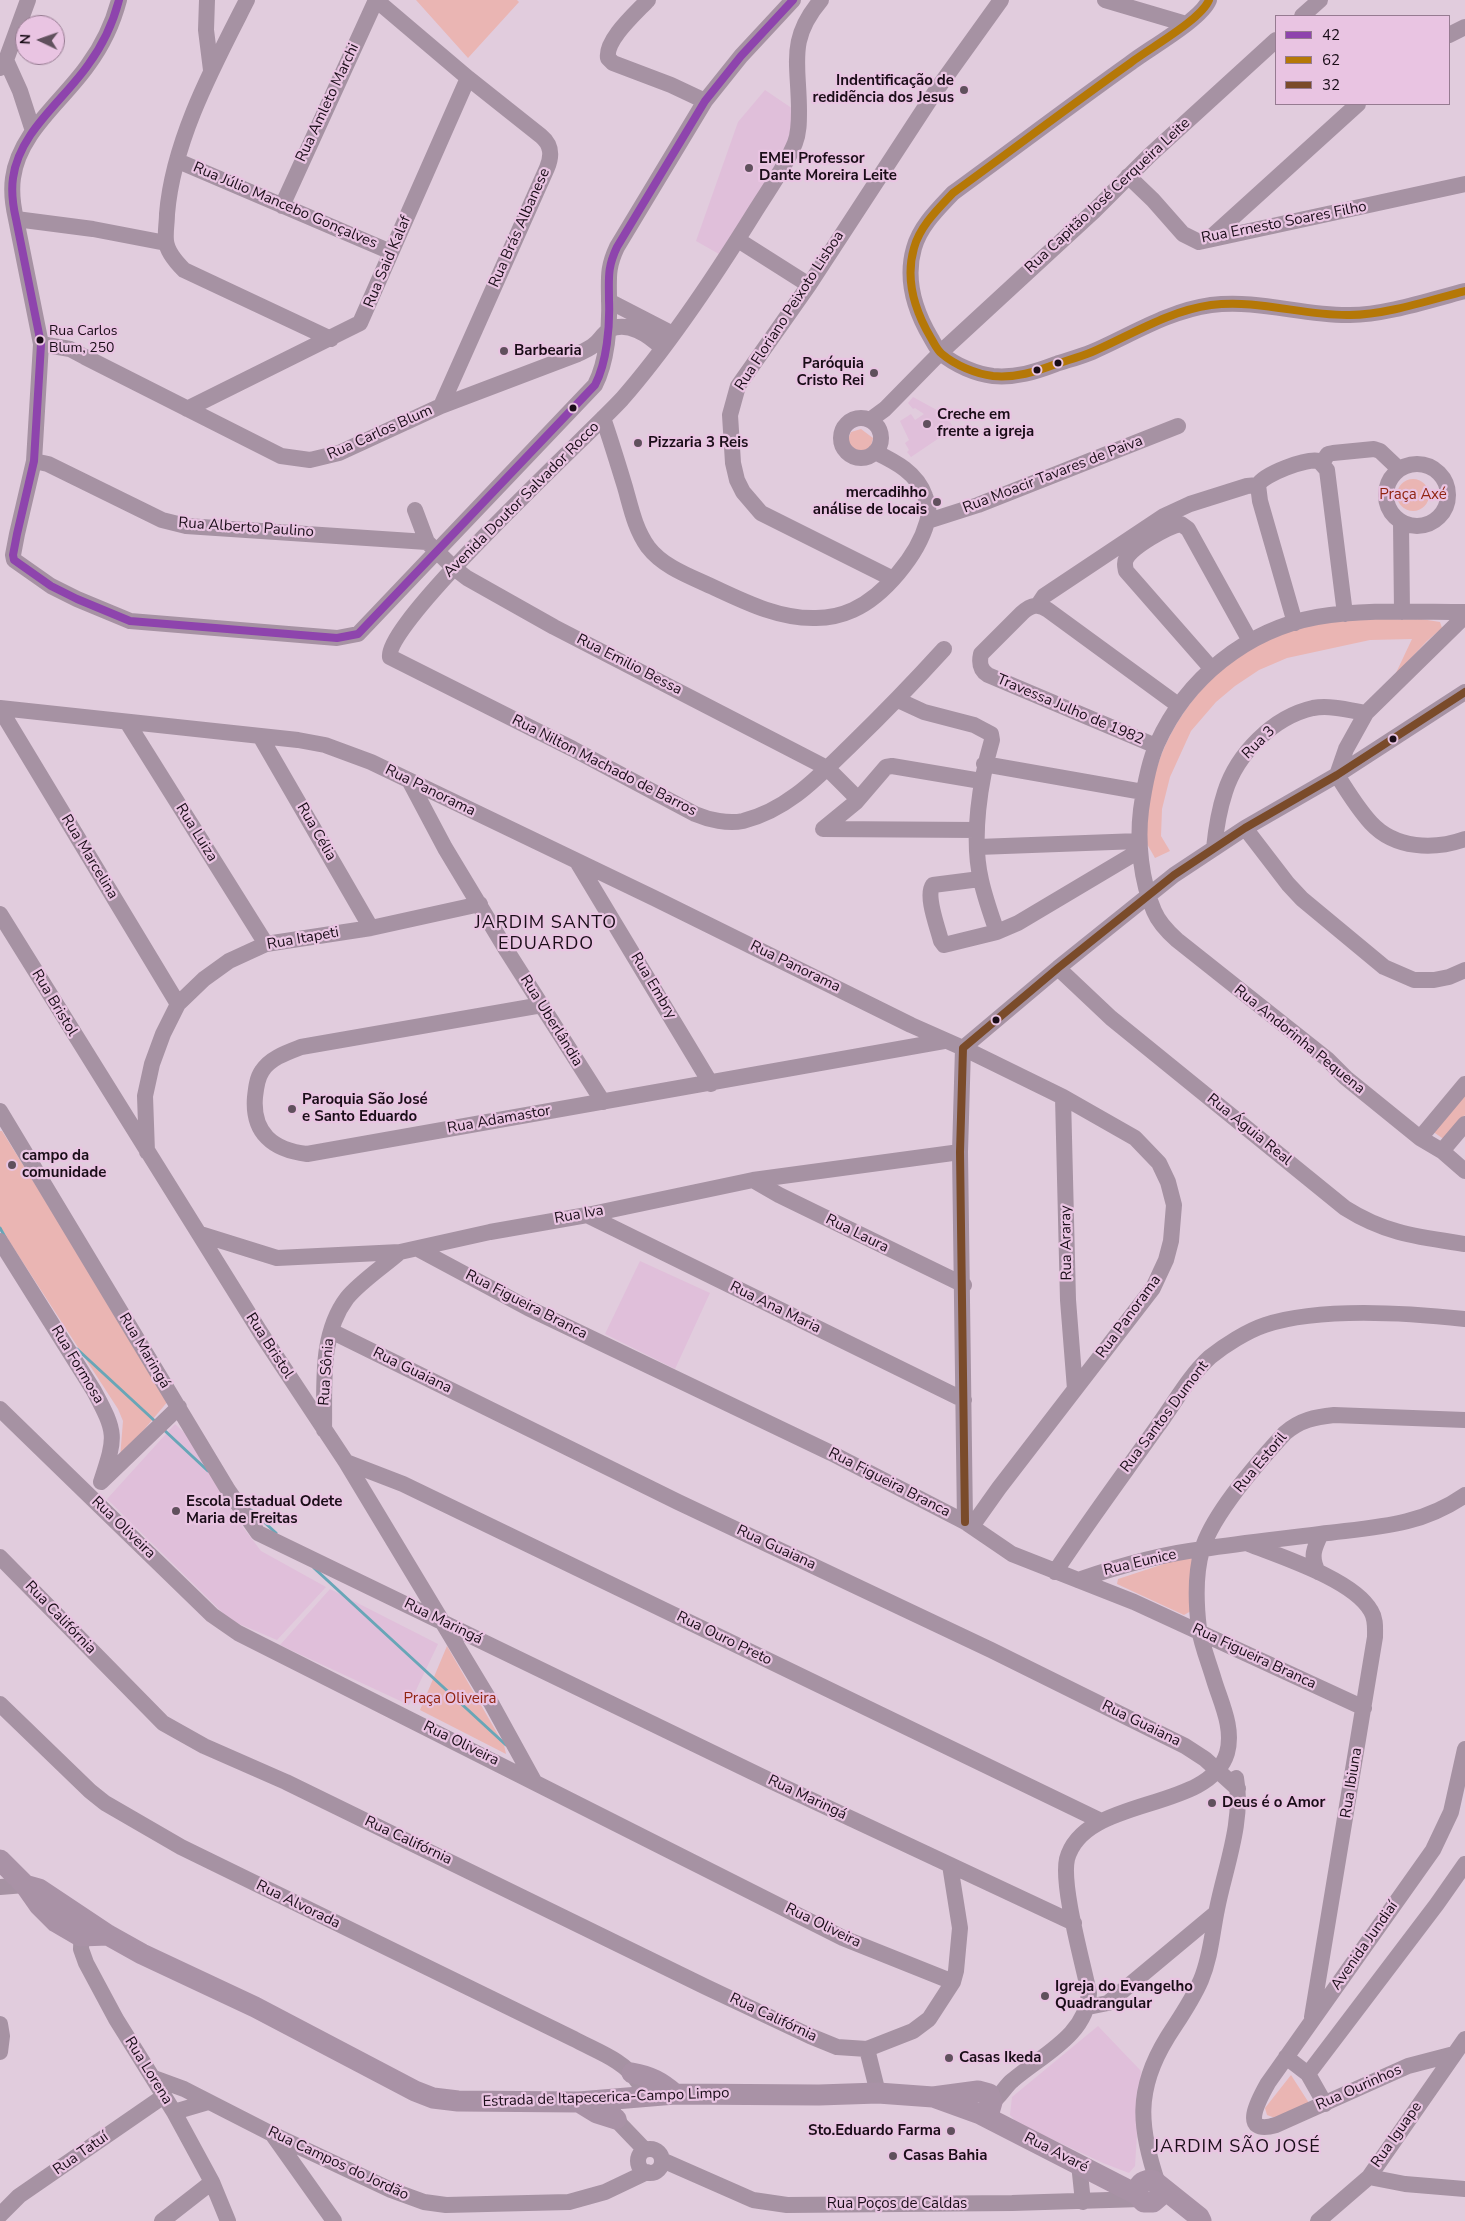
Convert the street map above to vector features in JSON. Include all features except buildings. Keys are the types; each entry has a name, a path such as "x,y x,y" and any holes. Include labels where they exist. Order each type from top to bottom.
{"main road":[{"name":"Estrada de Itapecerica-Campo Limpo","path":"0,1860 26,1885 39,1889 82,1927 108,1935 255,2007 415,2091 432,2098 458,2101 579,2102 675,2094 819,2095 878,2093 982,2102"},
{"path":"628,2069 659,2081 675,2094"},
{"path":"579,2102 597,2113 618,2122"},
{"name":"Rua Avaré","path":"982,2102 1018,2133 1086,2168 1112,2184 1148,2190 1198,2217 1200,2221"},
{"name":"Rua Avaré","path":"1148,2190 1192,2221"}],"street":[{"path":"28,0 6,40 3,64 20,91 33,131"},
{"path":"34,461 42,344 12,198 13,177 33,131 89,64 112,22 119,0"},
{"path":"207,0 206,30 211,70"},
{"path":"247,0 211,70 178,161 168,205 166,243 184,270 331,339"},
{"name":"Rua Brás Albanese","path":"376,0 468,78 546,140 550,156 441,406"},
{"name":"Rua Amleto Marchi","path":"282,206 376,0"},
{"path":"648,0 614,38 608,52 608,58 613,63 671,85 705,101"},
{"name":"Avenida Doutor Salvador Rocco","path":"34,461 13,555 18,564 68,595 130,621 337,638 358,634 432,547 595,385 603,367 609,301 608,269 617,247 705,101 741,56 793,0"},
{"name":"Avenida Doutor Salvador Rocco","path":"390,657 390,648 401,629 454,568 622,398 673,334 738,240 797,139 799,101 796,47 804,23 821,0"},
{"name":"Rua Floriano Peixoto Lisboa","path":"893,579 762,513 749,501 737,480 731,441 730,414 734,394 742,379 809,285 935,92 1001,0"},
{"path":"1105,0 1186,24"},
{"path":"1209,0 1202,11 1186,24 953,193 933,213 914,246 910,273 911,286 920,318 940,353 972,371 992,376 1030,374 1091,352 1134,331 1188,310 1211,305 1250,303 1308,312 1367,315 1465,291"},
{"path":"1303,15 1320,0"},
{"path":"1450,35 1465,27"},
{"name":"Rua Capitão José Cerqueira Leite","path":"870,420 885,409 940,353 1094,212 1128,176 1275,41"},
{"name":"Rua Said Kalaf","path":"187,409 349,330 363,318 468,78"},
{"path":"1206,241 1357,105"},
{"name":"Rua Júlio Mancebo Gonçalves","path":"178,161 391,252"},
{"name":"Rua Ernesto Soares Filho","path":"1128,176 1153,200 1183,234 1199,242 1465,184"},
{"path":"16,219 93,229 166,243"},
{"path":"738,240 809,285"},
{"path":"609,301 673,334"},
{"path":"607,331 614,328 629,328 648,336 662,348"},
{"name":"Rua Carlos Blum","path":"42,344 70,349 281,456 310,460 339,454 441,406 578,354 595,344 607,331"},
{"path":"603,418 636,524 648,546 662,562 753,606 778,614 815,618 838,615 854,610 893,579 912,552 928,521 925,497 917,481 896,462 875,452"},
{"path":"857,418 870,420 879,429 879,447 875,452 863,458 850,455 842,445 842,431 850,421 857,418"},
{"name":"Rua Moacir Tavares de Paiva","path":"928,521 978,505 1178,426"},
{"path":"1322,463 1328,454 1374,449 1385,455 1399,469"},
{"path":"1295,623 1260,501 1258,485 1265,476 1309,460 1322,463 1327,470 1329,478 1345,614"},
{"name":"Rua Alberto Paulino","path":"34,461 48,464 172,523 186,526 432,547"},
{"path":"1419,464 1433,468 1444,479 1448,489 1448,499 1445,509 1439,518 1431,524 1421,527 1411,526 1401,523 1393,516 1385,496 1386,486 1391,476 1399,469 1408,465 1419,464"},
{"path":"1178,705 1048,610 1038,605 1044,596 1164,516 1190,504 1247,486 1258,485"},
{"path":"1184,525 1190,504"},
{"path":"415,510 432,547"},
{"path":"1401,523 1402,612"},
{"path":"1184,525 1192,535 1250,641"},
{"path":"1184,525 1165,529 1135,550 1126,559 1125,567 1133,579 1211,668"},
{"name":"Rua Emilio Bessa","path":"432,547 454,568 554,627 827,768 858,799"},
{"name":"Travessa Julho de 1982","path":"1038,605 1022,612 983,651 980,658 982,671 999,680 1156,746"},
{"name":"Rua Andorinha Pequena","path":"1465,612 1345,614 1295,623 1250,641 1211,668 1178,705 1156,746 1143,792 1139,846 1154,911 1164,928 1327,1059 1346,1078 1420,1138 1453,1146 1465,1171"},
{"path":"1337,775 1346,749 1366,713 1465,616"},
{"name":"Rua Nilton Machado de Barros","path":"390,657 573,748 695,814 710,820 742,821 775,809 801,792 898,700 944,649"},
{"path":"968,1524 960,1152 963,1048 1149,894 1245,828 1337,775 1465,692"},
{"path":"898,700 924,712 974,725 990,732 992,740 984,764 981,781 977,830 980,879 997,932"},
{"name":"Rua Panorama","path":"0,708 298,740 325,745 371,762 544,844 578,863 654,898 944,1041 963,1048 1063,1097 1135,1138 1159,1163 1168,1182 1174,1205 1168,1251 1162,1271 1153,1288 968,1524"},
{"name":"Rua Marcelina","path":"0,708 178,1004"},
{"name":"Rua 3","path":"1214,848 1218,818 1225,790 1248,750 1268,731 1287,718 1314,708 1331,708 1366,713"},
{"name":"Rua Luiza","path":"127,722 266,944"},
{"name":"Rua Célia","path":"260,736 371,928"},
{"path":"984,764 1143,792"},
{"path":"977,830 823,829 824,826 858,799 883,769 888,767 981,781"},
{"path":"1337,775 1362,812 1382,832 1398,840 1431,847 1465,839"},
{"name":"Rua Uberlândia","path":"410,782 445,848 507,951 604,1102"},
{"path":"1245,828 1288,884 1302,899 1384,967 1414,980 1434,980 1450,977 1465,970"},
{"path":"978,847 1139,846"},
{"path":"980,879 933,885 931,887 930,898 941,941 945,945 997,932 1018,923 1052,904 1139,846"},
{"name":"Rua Embry","path":"578,863 711,1084"},
{"name":"Rua Itapeti","path":"147,1153 145,1096 152,1064 163,1034 178,1004 210,974 229,961 266,944 371,928 480,904"},
{"name":"Rua Bristol","path":"0,914 147,1153 200,1234 262,1335 346,1462 490,1702 534,1781"},
{"name":"Rua Águia Real","path":"1058,968 1111,1018 1345,1208 1360,1217 1409,1236 1465,1244"},
{"name":"Rua Adamastor","path":"542,1005 301,1047 271,1061 262,1070 256,1084 256,1118 265,1137 271,1142 292,1152 307,1154 711,1084 944,1041"},
{"path":"1420,1138 1465,1084"},
{"name":"Rua Araray","path":"1063,1097 1068,1300 1075,1389"},
{"name":"Rua Maringá","path":"0,1111 244,1515 258,1533 950,1866 1074,1923"},
{"path":"1453,1146 1465,1124"},
{"name":"Rua Iva","path":"200,1234 277,1258 400,1252 531,1223 587,1215 753,1180 960,1152"},
{"name":"Rua Laura","path":"753,1180 779,1195 964,1285"},
{"name":"Rua Ana Maria","path":"587,1215 964,1400"},
{"name":"Rua Formosa","path":"0,1241 94,1391 107,1416 112,1430 112,1446 101,1482"},
{"name":"Rua Figueira Branca","path":"418,1249 528,1308 831,1453 968,1524 1012,1554 1200,1631 1364,1708"},
{"name":"Rua Sônia","path":"324,1430 326,1359 335,1318 348,1297 400,1252"},
{"name":"Rua Santos Dumont","path":"1055,1572 1092,1515 1203,1364 1231,1344 1265,1325 1295,1318 1329,1315 1376,1315 1465,1319"},
{"name":"Rua Guaiana","path":"331,1330 678,1502 991,1650 1185,1746 1219,1771 1238,1789"},
{"path":"87,1493 101,1482 179,1407"},
{"name":"Rua Oliveira","path":"0,1408 225,1626 844,1938 953,1982"},
{"name":"Rua Estoril","path":"1202,1549 1228,1503 1265,1455 1294,1426 1313,1417 1334,1415 1465,1420"},
{"name":"Rua Ouro Preto","path":"346,1462 403,1484 1100,1821"},
{"name":"Rua Eunice","path":"1078,1580 1124,1565 1202,1549 1381,1527 1412,1521 1448,1506 1465,1495"},
{"path":"1318,1572 1313,1558 1314,1547 1321,1534"},
{"name":"Rua Ibiuna","path":"1249,1544 1318,1572 1344,1586 1360,1597 1371,1611 1375,1623 1375,1637 1364,1708 1311,2022"},
{"path":"1148,2190 1148,2154 1142,2100 1152,2064 1201,1981 1208,1962 1216,1912 1235,1824 1238,1789 1228,1748 1228,1722 1200,1631 1197,1597 1202,1549"},
{"name":"Rua Califórnia","path":"0,1557 163,1723 174,1730 204,1746 286,1782 810,2036 837,2047 867,2049"},
{"name":"Rua Alvorada","path":"0,1704 90,1791 121,1814 181,1847 574,2039 628,2069"},
{"path":"1216,1912 1108,2003 1088,2007 1089,1993 1066,1886 1068,1858 1078,1841 1100,1821 1202,1783 1219,1771 1228,1748"},
{"name":"Avenida Jundiaí","path":"1267,2128 1257,2124 1254,2119 1254,2110 1268,2083 1433,1850 1451,1812 1465,1749"},
{"name":"Avenida Jundiaí","path":"1308,2074 1438,1904 1465,1864"},
{"path":"878,2093 867,2049 921,2026 929,2019 953,1982 956,1971 960,1928 950,1866"},
{"path":"0,1887 26,1885"},
{"name":"Rua Lorena","path":"82,1927 81,1949 86,1963 116,2019 174,2112 212,2182 228,2221"},
{"name":"Estrada de Itapecerica-Campo Limpo","path":"982,2102 1065,2040 1080,2023 1088,2007"},
{"path":"0,2024 2,2036 0,2052"},
{"name":"Rua Iguape","path":"1318,2221 1369,2177 1465,2039"},
{"name":"Rua Ourinhos","path":"1267,2128 1325,2104 1400,2069 1454,2054"},
{"path":"1286,2057 1308,2074 1325,2104"},
{"path":"628,2069 626,2097 618,2122 645,2150"},
{"path":"1400,2069 1416,2074 1422,2084 1423,2099"},
{"name":"Rua Campos do Jordão","path":"154,2078 184,2089 272,2134 391,2190 424,2202 446,2205 570,2202 605,2192 647,2172"},
{"name":"Rua Tatuí","path":"0,2215 19,2196 164,2096"},
{"path":"174,2112 208,2102"},
{"path":"272,2134 334,2221"},
{"path":"654,2149 661,2155 662,2160 656,2171 647,2172 643,2170 639,2157 645,2150 654,2149"},
{"name":"Rua Poços de Caldas","path":"662,2160 742,2195 767,2203 787,2205 1083,2202 1148,2190"},
{"path":"1083,2202 1086,2168"},
{"path":"1369,2177 1405,2184 1465,2189"},
{"path":"162,2221 212,2182"}],"shaded area":[{"name":"EMEI Professor Dante Moreira Leite","path":"765,90 796,111 782,160 719,254 696,241 738,122"},
{"name":"Creche em frente a igreja","path":"913,397 944,414 954,428 911,457 907,452 909,450 905,443 909,440 900,421 911,414 915,420 924,414 915,408 913,409 908,403"},
{"path":"640,1261 710,1293 675,1369 605,1334"},
{"name":"Escola Estadual Odete Maria de Freitas","path":"175,1424 191,1439 239,1522 261,1551 326,1587 277,1640 230,1620 107,1499"},
{"path":"330,1589 438,1644 409,1705 280,1645"},
{"path":"1098,2026 1141,2071 1135,2166 1129,2173 1017,2123 1010,2115 1012,2097"}],"green space":[{"path":"416,0 517,0 519,2 468,58"},
{"path":"861,429 873,438 870,450 856,451 847,442 851,432"},
{"name":"Praça Axé","path":"1413,479 1425,483 1429,495 1425,507 1413,511 1401,507 1397,495 1401,483"},
{"path":"1421,619 1440,622 1442,628 1395,675 1412,639 1370,640 1287,658 1259,670 1216,702 1191,731 1170,777 1162,809 1161,836 1170,851 1155,858 1146,840 1144,820 1157,767 1166,743 1178,721 1210,681 1250,649 1273,637 1297,628 1343,620"},
{"path":"1465,1091 1465,1115 1445,1140 1432,1131"},
{"path":"0,1131 2,1131 169,1400 120,1458 123,1421 118,1409 0,1227"},
{"path":"1191,1555 1195,1560 1191,1611 1184,1615 1117,1584 1118,1579"},
{"name":"Praça Oliveira","path":"447,1646 504,1745 506,1754 420,1710"},
{"path":"1291,2075 1309,2103 1275,2118 1267,2115 1265,2108"}],"waterway":[{"path":"0,1228 5,1237"},
{"path":"77,1349 157,1423"},
{"path":"163,1429 208,1471"},
{"path":"251,1510 276,1533"},
{"path":"314,1568 506,1745"}],"transit line":[{"name":"42","path":"119,0 110,26 98,50 78,78 33,132 17,161 13,178 12,194 14,209 41,344 34,461 17,534 13,555 14,560 51,586 130,621 337,638 358,634 595,385 607,344 609,273 617,247 705,101 741,56 793,0"},
{"name":"62","path":"1209,0 1204,8 1185,25 953,193 930,218 914,248 911,260 911,283 920,317 940,352 959,365 973,371 993,376 1018,375 1033,372 1092,352 1150,324 1195,308 1211,305 1246,304 1333,315 1350,315 1378,313 1465,291"},
{"name":"32","path":"965,1522 960,1152 963,1048 1058,968 1174,875 1245,828 1337,775 1465,692"}],"place":[{"name":"Indentificação de redidẽncia dos Jesus","path":"964,90"},
{"name":"EMEI Professor Dante Moreira Leite","path":"749,168"},
{"name":"Rua Carlos Blum, 250","path":"40,340"},
{"name":"Barbearia","path":"504,351"},
{"name":"Paróquia Cristo Rei","path":"874,373"},
{"name":"Creche em frente a igreja","path":"927,424"},
{"name":"Pizzaria 3 Reis","path":"638,443"},
{"name":"mercadihho análise de locais","path":"937,502"},
{"name":"Paroquia São José e Santo Eduardo","path":"292,1109"},
{"name":"campo da comunidade","path":"12,1165"},
{"name":"Escola Estadual Odete Maria de Freitas","path":"176,1511"},
{"name":"Deus é o Amor","path":"1212,1803"},
{"name":"Igreja do Evangelho Quadrangular","path":"1045,1996"},
{"name":"Casas Ikeda","path":"949,2058"},
{"name":"Sto.Eduardo Farma","path":"951,2131"},
{"name":"Casas Bahia","path":"893,2156"}],"district":[{"name":"JARDIM SANTO EDUARDO","path":"546,934"},
{"name":"JARDIM SÃO JOSÉ","path":"1237,2148"}]}
